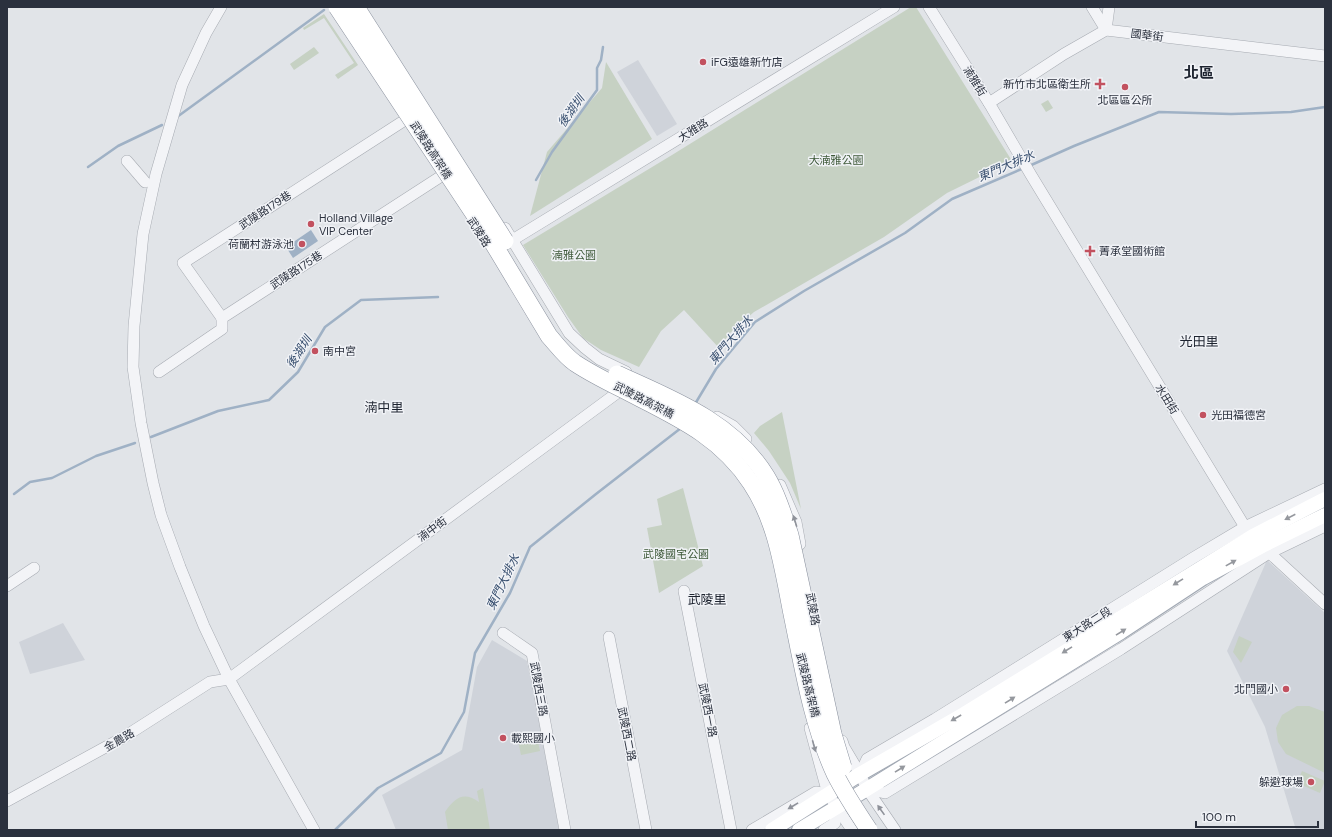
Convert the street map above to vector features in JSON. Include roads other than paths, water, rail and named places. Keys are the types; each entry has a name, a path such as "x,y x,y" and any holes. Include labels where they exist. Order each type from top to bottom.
{"highway":[{"name":"武陵路高架橋","path":"337,7 490,238 549,336 561,350 575,362 704,433 724,450 739,466 752,484 765,507 774,532 804,671 824,748 846,796 869,830"},
{"name":"武陵路高架橋","path":"356,7 477,195 557,328 568,342 580,353 598,364 611,382 701,415 725,430 740,443 766,475 780,506 790,535 833,734 841,761 859,801 879,830"},
{"path":"720,432 753,472 773,507"}],"main road":[{"name":"東大路二段","path":"772,830 860,774 1325,499"},
{"name":"東大路二段","path":"799,830 867,790 1121,632 1203,578 1257,540 1325,515"}],"street":[{"path":"220,7 182,85 156,174 144,234 134,326 133,367 152,483 161,515 180,567 204,626 229,679 314,830"},
{"name":"武陵路","path":"330,7 492,251 545,340 559,355 574,368 611,382 663,418 691,432 720,432 752,446 768,465 782,489 796,522 822,650 844,747 860,774 867,790 895,830"},
{"path":"364,7 455,147 569,333 599,359 628,379 670,406 720,432"},
{"name":"大雅路","path":"492,251 513,240 894,7"},
{"name":"湳雅街","path":"929,7 989,103 1031,175"},
{"path":"1092,7 1106,30"},
{"path":"1106,30 1109,7"},
{"path":"989,103 1060,57 1106,30"},
{"name":"國華街","path":"1106,30 1325,56"},
{"name":"武陵路179巷","path":"222,318 183,263 405,120"},
{"path":"127,161 145,182"},
{"name":"水田街","path":"1031,175 1257,540 1325,604"},
{"name":"武陵路175巷","path":"159,372 222,328 222,318 443,176"},
{"name":"湳中街","path":"229,679 611,382 628,379"},
{"name":"武陵路","path":"628,379 677,395 704,409 720,432 729,466 743,483 751,496 765,526 772,550 802,700 828,794 852,830"},
{"name":"東大路二段","path":"1257,540 1325,489"},
{"name":"東大路二段","path":"1257,540 1325,526"},
{"path":"7,586 34,568"},
{"name":"武陵西一路","path":"684,591 731,830"},
{"name":"武陵西三路","path":"503,633 532,653 565,830"},
{"name":"武陵西二路","path":"608,637 646,830"},
{"name":"金農路","path":"7,801 124,738 210,682 229,679"},
{"name":"東大路二段","path":"752,830 816,792 828,794"},
{"path":"824,830 835,823 836,807"}],"water":[{"name":"荷蘭村游泳池","path":"311,230 318,241 293,258 286,247"}],"waterway":[{"path":"177,117 324,10"},
{"name":"後湖圳","path":"536,180 552,152 597,90 597,68 601,60 603,47"},
{"name":"東門大排水","path":"1029,166 1074,146 1159,112 1231,114 1291,112 1325,107"},
{"path":"88,167 118,146 162,125"},
{"name":"東門大排水","path":"695,404 716,369 755,322 804,291 905,233 952,199 1024,168"},
{"name":"後湖圳","path":"151,437 218,411 269,400 298,372 325,327 361,300 438,297"},
{"name":"東門大排水","path":"335,830 378,788 441,753 464,712 475,653 510,593 530,547 681,428"},
{"name":"後湖圳","path":"14,494 30,482 52,478 96,456 135,443"}],"place":[{"name":"iFG遠雄新竹店","path":"703,62"},
{"name":"新竹市北區衛生所","path":"1100,84"},
{"name":"北區區公所","path":"1125,87"},
{"name":"Holland Village VIP Center","path":"311,224"},
{"name":"荷蘭村游泳池","path":"302,244"},
{"name":"菁承堂國術館","path":"1090,251"},
{"name":"南中宮","path":"315,351"},
{"name":"光田福德宮","path":"1203,415"},
{"name":"北門國小","path":"1286,689"},
{"name":"載熙國小","path":"503,738"},
{"name":"躲避球場","path":"1311,782"}],"district":[{"name":"北區","path":"1199,73"},
{"name":"光田里","path":"1199,341"},
{"name":"湳中里","path":"384,407"},
{"name":"武陵里","path":"707,599"}],"park label":[{"name":"大湳雅公園","path":"836,160"},
{"name":"湳雅公園","path":"574,255"},
{"name":"武陵國宅公園","path":"676,554"}]}
